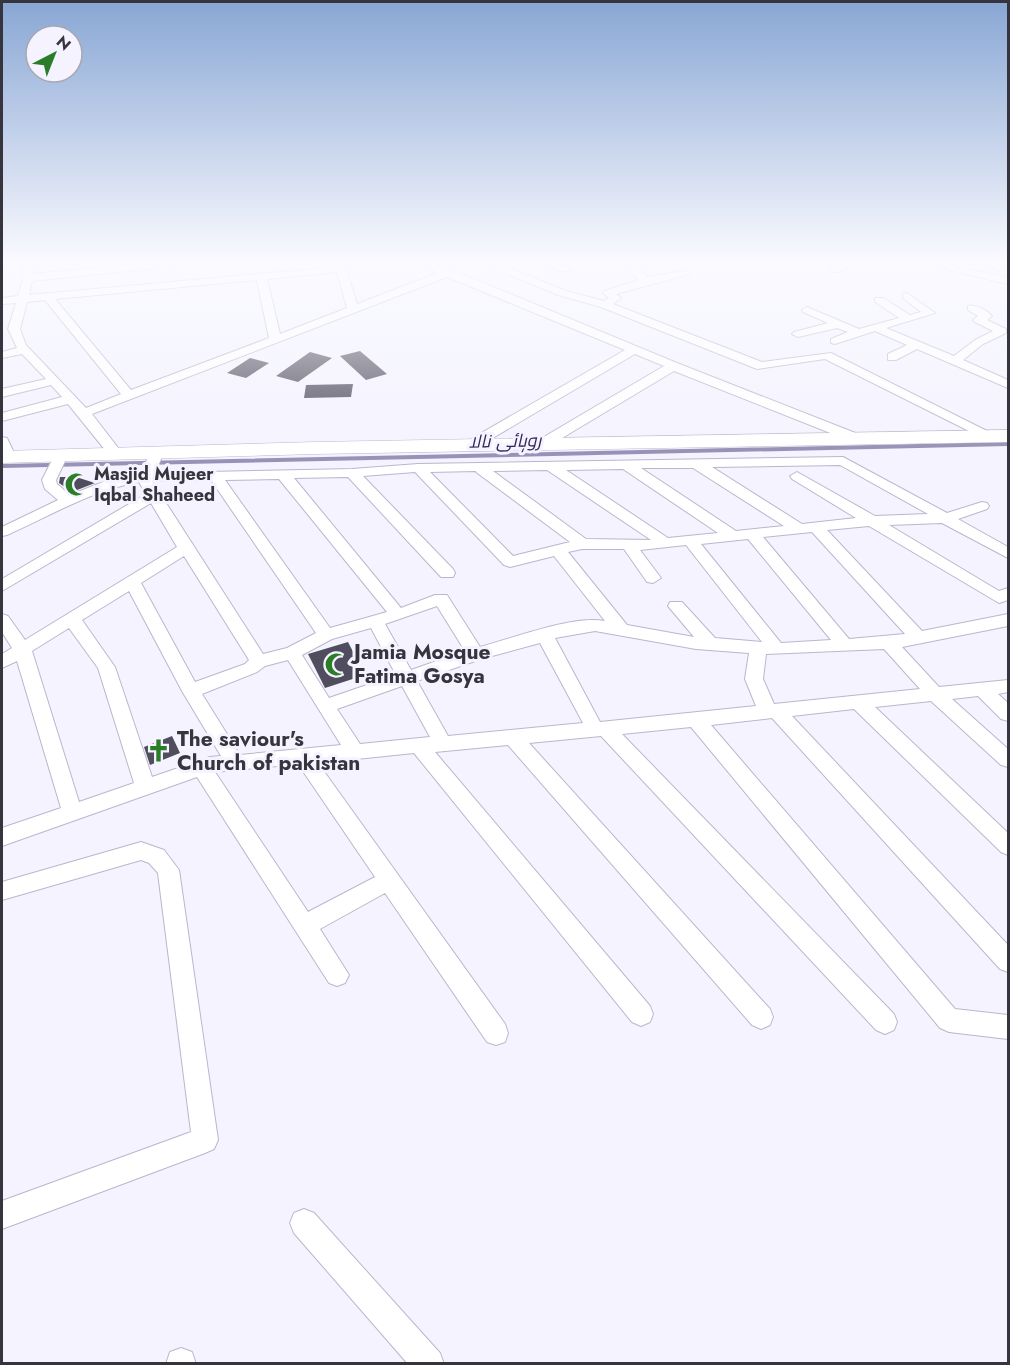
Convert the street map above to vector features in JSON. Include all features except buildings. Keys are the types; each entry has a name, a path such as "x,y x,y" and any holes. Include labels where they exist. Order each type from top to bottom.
{"street":[{"path":"16,323 14,329 25,350 84,413 115,453"},
{"path":"69,323 129,396"},
{"path":"271,323 275,338"},
{"path":"84,413 316,323"},
{"path":"568,323 858,439"},
{"path":"650,323 761,366 827,354 1000,437"},
{"path":"835,323 859,333"},
{"path":"835,341 893,323"},
{"path":"955,361 980,342 1002,331 985,323"},
{"path":"798,334 838,324"},
{"path":"875,327 1008,384"},
{"path":"892,357 917,345"},
{"path":"2,355 25,350"},
{"path":"469,446 634,350"},
{"path":"542,444 673,366"},
{"path":"995,379 1008,372"},
{"path":"2,393 54,381"},
{"path":"2,417 71,399"},
{"path":"4,452 60,457 115,453 1000,437"},
{"path":"156,453 145,481 259,662"},
{"path":"60,457 51,473 50,486 68,501"},
{"path":"2,532 100,486 146,475 352,473 418,468 481,469 843,461 1008,553"},
{"path":"697,464 800,529"},
{"path":"628,466 734,536"},
{"path":"552,467 666,543"},
{"path":"418,468 510,562 582,544 666,543 872,521 945,518 982,506"},
{"path":"481,469 582,544"},
{"path":"352,473 447,573"},
{"path":"283,474 398,615"},
{"path":"215,475 326,635"},
{"path":"797,476 1005,601"},
{"path":"2,586 155,495"},
{"path":"816,527 918,638"},
{"path":"752,534 845,645"},
{"path":"690,541 777,649"},
{"path":"629,545 653,578"},
{"path":"2,662 186,548"},
{"path":"558,550 620,628"},
{"path":"132,581 191,690 235,763"},
{"path":"191,690 251,668 259,662 292,653 326,635 398,615 441,599 477,654"},
{"path":"676,606 710,644"},
{"path":"72,618 106,667 145,787"},
{"path":"2,620 23,650 72,812"},
{"path":"326,706 477,654 545,635 596,624 710,644 777,649 889,643 1008,620"},
{"path":"375,621 443,744"},
{"path":"545,635 600,729 885,1022"},
{"path":"889,643 935,694 1008,760"},
{"path":"758,647 754,679 772,712 1008,961"},
{"path":"292,653 355,752"},
{"path":"2,837 202,768 235,763 696,720 1008,686"},
{"path":"982,689 1008,714"},
{"path":"858,702 1008,846"},
{"path":"696,720 949,1020 1008,1027"},
{"path":"513,737 760,1017"},
{"path":"418,746 641,1014"},
{"path":"303,757 496,1033"},
{"path":"202,768 337,975"},
{"path":"2,891 141,852 156,856 168,870 205,1140 2,1215"},
{"path":"305,925 389,880"},
{"path":"304,1223 429,1364"}],"waterway":[{"name":"روہائی نالا","path":"2,466 1008,444"}],"place":[{"name":"Masjid Mujeer Iqbal Shaheed","path":"76,484"},
{"name":"Jamia Mosque Fatima Gosya","path":"336,664"},
{"name":"The saviour's Church of pakistan","path":"159,751"}]}
